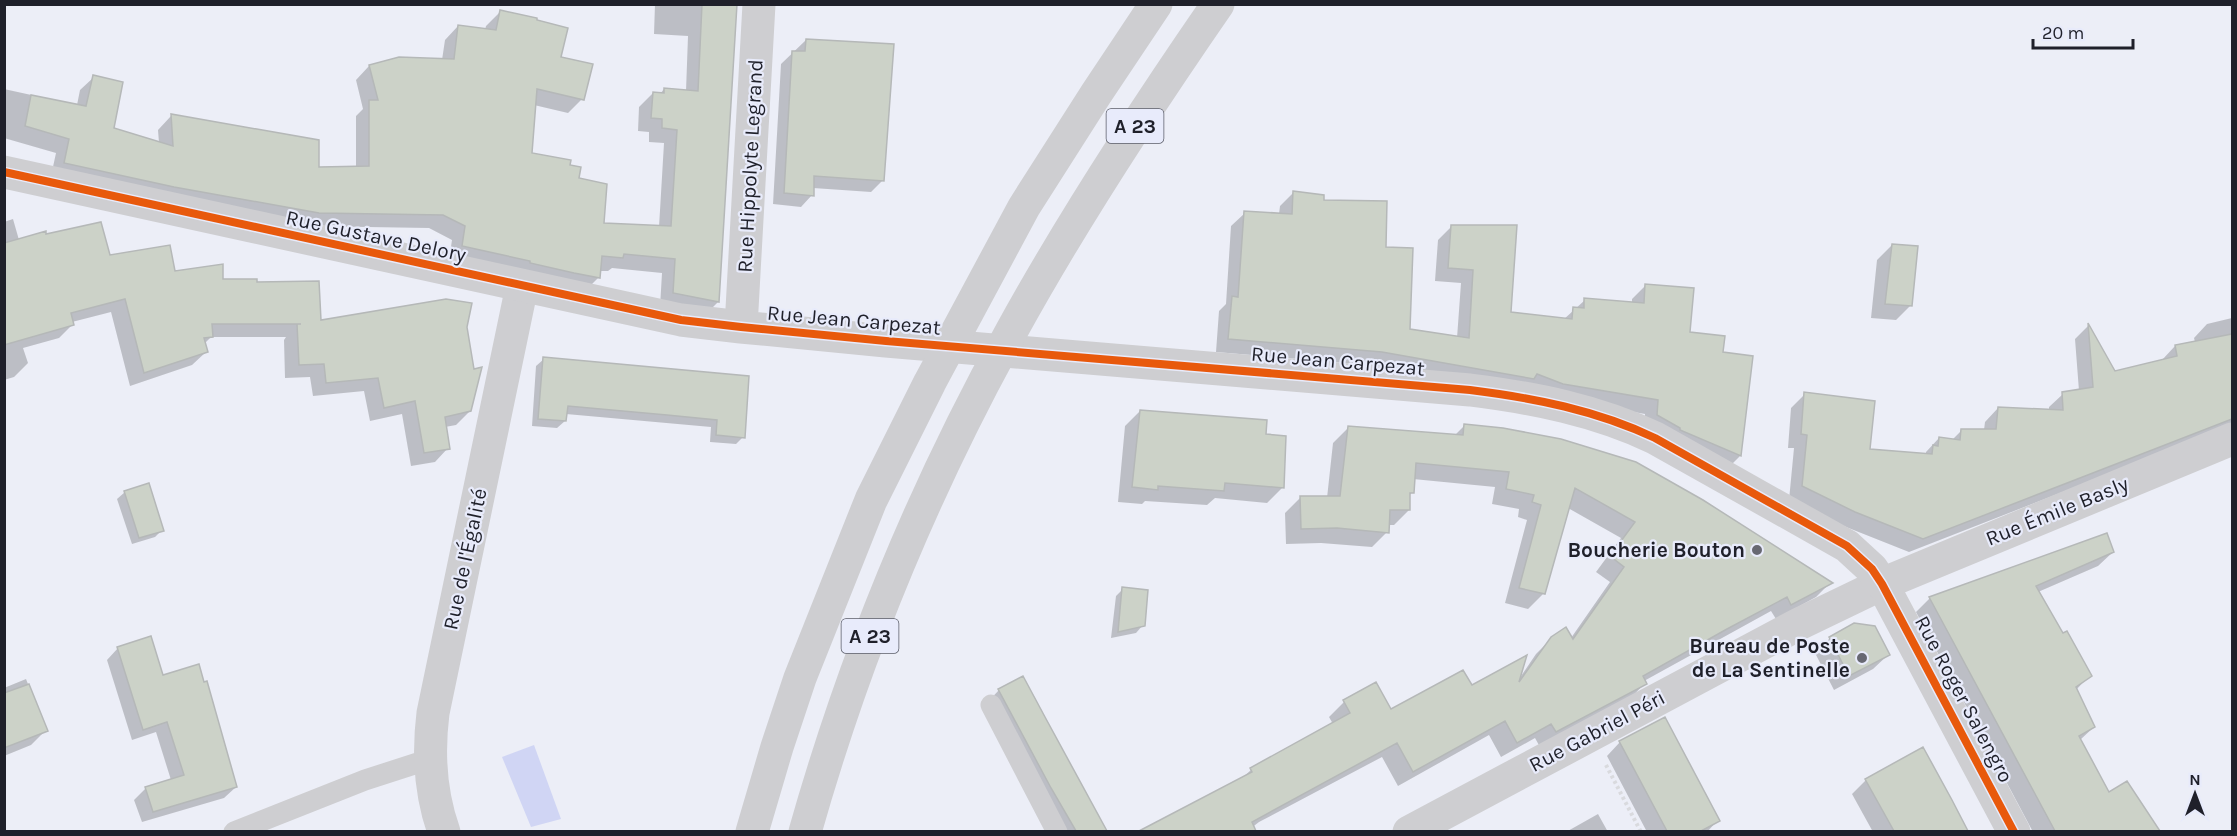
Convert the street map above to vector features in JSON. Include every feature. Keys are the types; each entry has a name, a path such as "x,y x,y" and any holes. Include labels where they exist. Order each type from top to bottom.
{"main road":[{"name":"Rue Hippolyte Legrand","path":"741,327 759,4"},
{"name":"A 23","path":"752,831 777,747 821,621 871,500 1024,207 1156,4"},
{"name":"A 23","path":"805,831 883,601 983,384 1058,251 1119,150 1218,4"},
{"name":"Rue Gustave Delory","path":"4,172 681,320 741,327"},
{"name":"Rue de l'Égalité","path":"444,831 435,800 430,759 433,713 522,286"},
{"name":"Rue Jean Carpezat","path":"741,327 1470,390 1540,401 1601,416 1655,438 1847,546 1872,569 1882,584"},
{"name":"Rue Émile Basly","path":"1882,584 2232,439"},
{"name":"Rue Gabriel Péri","path":"1409,831 1798,624 1882,584"},
{"name":"Rue Roger Salengro","path":"1882,584 2014,831"}],"lane":[{"path":"991,705 1057,831"},
{"path":"234,831 365,780 430,759"}],"path":[{"path":"1590,735 1641,831"}],"shaded area":[{"path":"534,745 561,819 531,827 502,757"}],"building":[{"path":"702,4 737,4 719,302 673,293 675,259 624,254 623,258 602,256 600,278 574,273 462,246 465,226 443,215 319,213 174,187 64,163 69,139 25,126 31,95 86,106 93,75 123,82 114,128 173,146 171,114 319,140 319,167 369,166 369,100 378,100 369,65 399,57 454,59 458,25 496,30 500,10 568,28 561,57 593,64 584,100 537,89 532,153 571,160 570,165 581,167 579,178 607,184 604,223 671,226 677,130 662,128 662,119 651,118 653,92 664,93 664,88 698,91"},
{"path":"806,39 894,44 884,181 814,176 814,196 784,193 792,51 805,51"},
{"path":"1293,191 1324,195 1324,200 1387,201 1386,247 1413,248 1410,329 1469,338 1473,270 1448,268 1451,225 1517,225 1511,312 1572,319 1573,307 1584,308 1584,298 1644,303 1645,284 1694,288 1690,332 1725,336 1723,352 1753,356 1741,456 1680,430 1657,415 1658,400 1563,384 1537,374 1534,379 1382,352 1228,339 1232,296 1238,297 1244,211 1292,214"},
{"path":"101,222 110,255 170,245 175,271 223,264 223,279 257,279 257,282 319,281 321,320 446,299 472,303 467,327 474,369 482,367 471,411 445,417 450,449 424,453 415,401 384,408 378,378 326,383 324,364 299,365 297,324 212,324 213,337 204,338 208,352 144,373 125,299 71,313 74,325 4,345 4,243 46,231 46,234"},
{"path":"1892,244 1918,246 1912,306 1885,304"},
{"path":"2088,323 2115,371 2177,356 2175,345 2232,334 2232,419 1923,539 1855,512 1802,486 1807,435 1801,434 1804,392 1875,401 1870,449 1932,454 1933,445 1938,446 1939,437 1960,440 1961,429 1996,429 1998,407 2063,410 2062,392 2093,387"},
{"path":"543,357 749,376 745,438 716,435 717,420 667,415 568,406 566,421 538,419"},
{"path":"1140,410 1267,420 1266,434 1286,436 1284,488 1225,483 1224,491 1158,486 1158,490 1132,487"},
{"path":"1464,424 1503,428 1561,439 1636,462 1703,500 1833,583 1791,605 1787,597 1727,629 1643,676 1647,684 1556,732 1551,724 1517,743 1505,721 1413,772 1397,743 1252,822 1256,831 1139,831 1252,772 1250,768 1350,713 1343,700 1376,682 1391,709 1463,670 1472,685 1527,655 1519,682 1551,637 1566,627 1573,639 1624,567 1610,556 1635,522 1575,488 1545,594 1519,588 1541,505 1532,502 1534,495 1506,489 1509,472 1416,463 1414,493 1410,493 1410,510 1390,510 1389,533 1337,528 1301,529 1300,496 1340,496 1348,426 1463,435"},
{"path":"149,483 164,531 139,538 124,491"},
{"path":"2107,533 2114,552 2036,586 2063,633 2067,631 2092,676 2076,687 2095,727 2079,736 2109,792 2127,781 2160,831 2055,831 1929,597"},
{"path":"1122,587 1148,590 1145,626 1118,632"},
{"name":"Bureau de Poste de La Sentinelle","path":"1854,623 1875,626 1890,655 1849,676 1829,637"},
{"path":"151,636 163,675 199,664 204,682 207,681 237,787 153,812 145,787 184,775 167,722 143,730 117,647"},
{"path":"1023,676 1107,831 1076,831 1051,788 998,689"},
{"path":"29,684 48,731 4,748 4,693"},
{"path":"1665,717 1720,821 1701,831 1667,831 1619,741"},
{"path":"1923,747 1968,831 1894,831 1865,779"}],"cycle path":[{"path":"4,172 681,320 886,341 1470,390 1541,401 1610,420 1655,438 1847,546 1872,569 2014,832"}],"place":[{"name":"Boucherie Bouton","path":"1757,550"},
{"name":"Bureau de Poste de La Sentinelle","path":"1862,658"}]}
